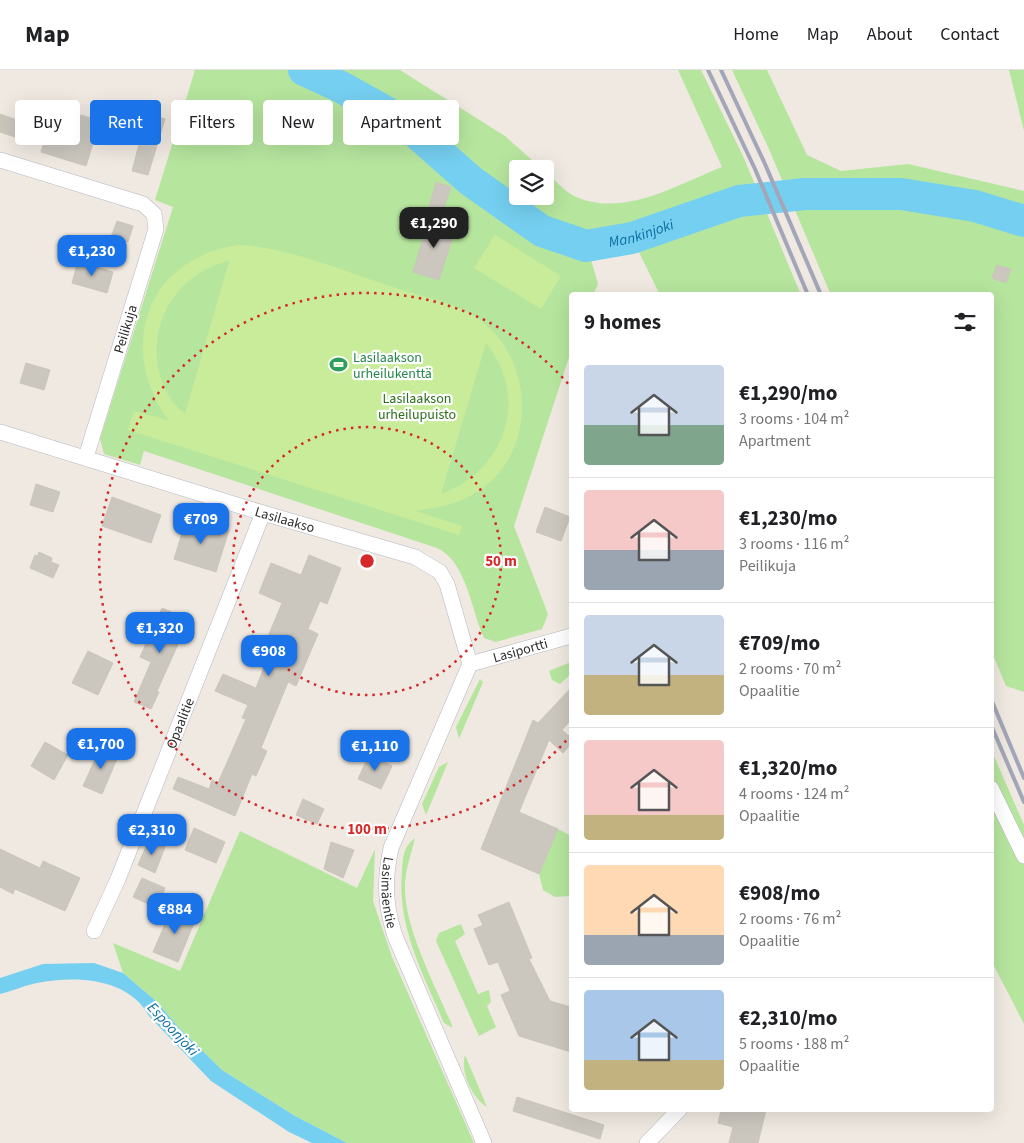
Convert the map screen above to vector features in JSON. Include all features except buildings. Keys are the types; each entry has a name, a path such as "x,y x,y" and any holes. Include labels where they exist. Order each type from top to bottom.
{"street":[{"name":"Peilikuja","path":"0,160 143,204 154,214 156,229 86,457"},
{"name":"Lasilaakso","path":"0,432 263,513 415,557 440,572 447,584 470,664"},
{"name":"Opaalitie","path":"94,932 118,879 263,513"},
{"name":"Lasiportti","path":"470,664 569,637"},
{"name":"Lasimäentie","path":"470,664 391,848 384,893 395,936 484,1143"},
{"path":"994,794 1024,856"},
{"path":"647,1143 677,1112"}],"green space":[{"name":"Lasilaakson urheilupuisto","path":"195,70 400,70 448,100 343,100 343,145 459,145 459,107 505,136 532,160 509,160 509,205 554,205 554,180 574,196 593,202 612,204 631,201 669,190 722,167 678,70 701,70 743,156 800,292 659,292 632,238 587,246 598,284 594,292 569,292 569,357 514,526 548,614 542,629 496,642 484,638 462,575 447,555 437,548 144,451 140,465 104,454 100,439 173,207 155,200 172,145 253,145 253,100 186,100"},
{"path":"732,70 767,70 807,155 841,171 908,164 1024,191 1024,692 1006,686 994,657 994,292 830,292 768,147"},
{"path":"1009,70 1024,70 1024,131"},
{"path":"495,235 561,276 541,309 474,268"},
{"name":"Lasilaakson urheilukenttä","path":"239,245 278,250 461,309 480,320 499,338 512,361 520,385 522,411 518,436 508,460 492,480 470,496 450,504 416,511 462,526 459,535 128,430 134,411 168,420 152,392 144,363 143,336 150,310 162,287 182,267 207,253","holes":["229,262 185,414 168,395 163,384 159,372 157,353 158,334 163,317 171,302 182,288 195,276 211,267","486,343 499,364 507,386 508,409 504,430 495,450 482,468 463,483 441,494"]},
{"path":"569,663 569,676 560,684 552,680 549,671"},
{"path":"480,679 483,682 459,739 456,727"},
{"path":"994,756 1024,825 1024,1024 994,966"},
{"path":"448,762 426,815 422,804 439,767"},
{"path":"558,829 569,835 569,896 555,897 543,890 539,874"},
{"path":"240,831 357,888 375,849 373,901 392,957 474,1143 347,1143 295,1116 222,1070 179,1028 156,1001 123,973 113,943 180,971"},
{"path":"415,838 406,878 407,907 416,942 453,1028 444,1023 420,968 413,950 404,912 402,892 403,857 408,845"},
{"path":"461,924 465,934 455,941 478,994 489,990 491,1002 487,1006 496,1027 479,1036 436,941 439,933"},
{"path":"465,1055 487,1107 468,1084 464,1069"}],"water":[{"name":"Espoonjoki","path":"94,963 123,973 156,1001 179,1028 222,1070 295,1116 347,1143 312,1143 289,1132 211,1081 149,1016 140,1003 129,994 115,987 100,982 68,979 32,984 0,994 0,978 43,964"}],"waterway":[{"name":"Mankinjoki","path":"304,70 341,87 404,122 471,181 542,231 586,246 632,238 739,201 805,194 901,194 975,206 1024,221"}],"railway":[{"path":"708,70 755,169 807,292"},
{"path":"721,70 765,164 820,292"},
{"path":"994,706 1024,778"},
{"path":"994,732 1024,802"}],"place":[{"name":"Lasilaakson urheilukenttä","path":"339,365"}]}
